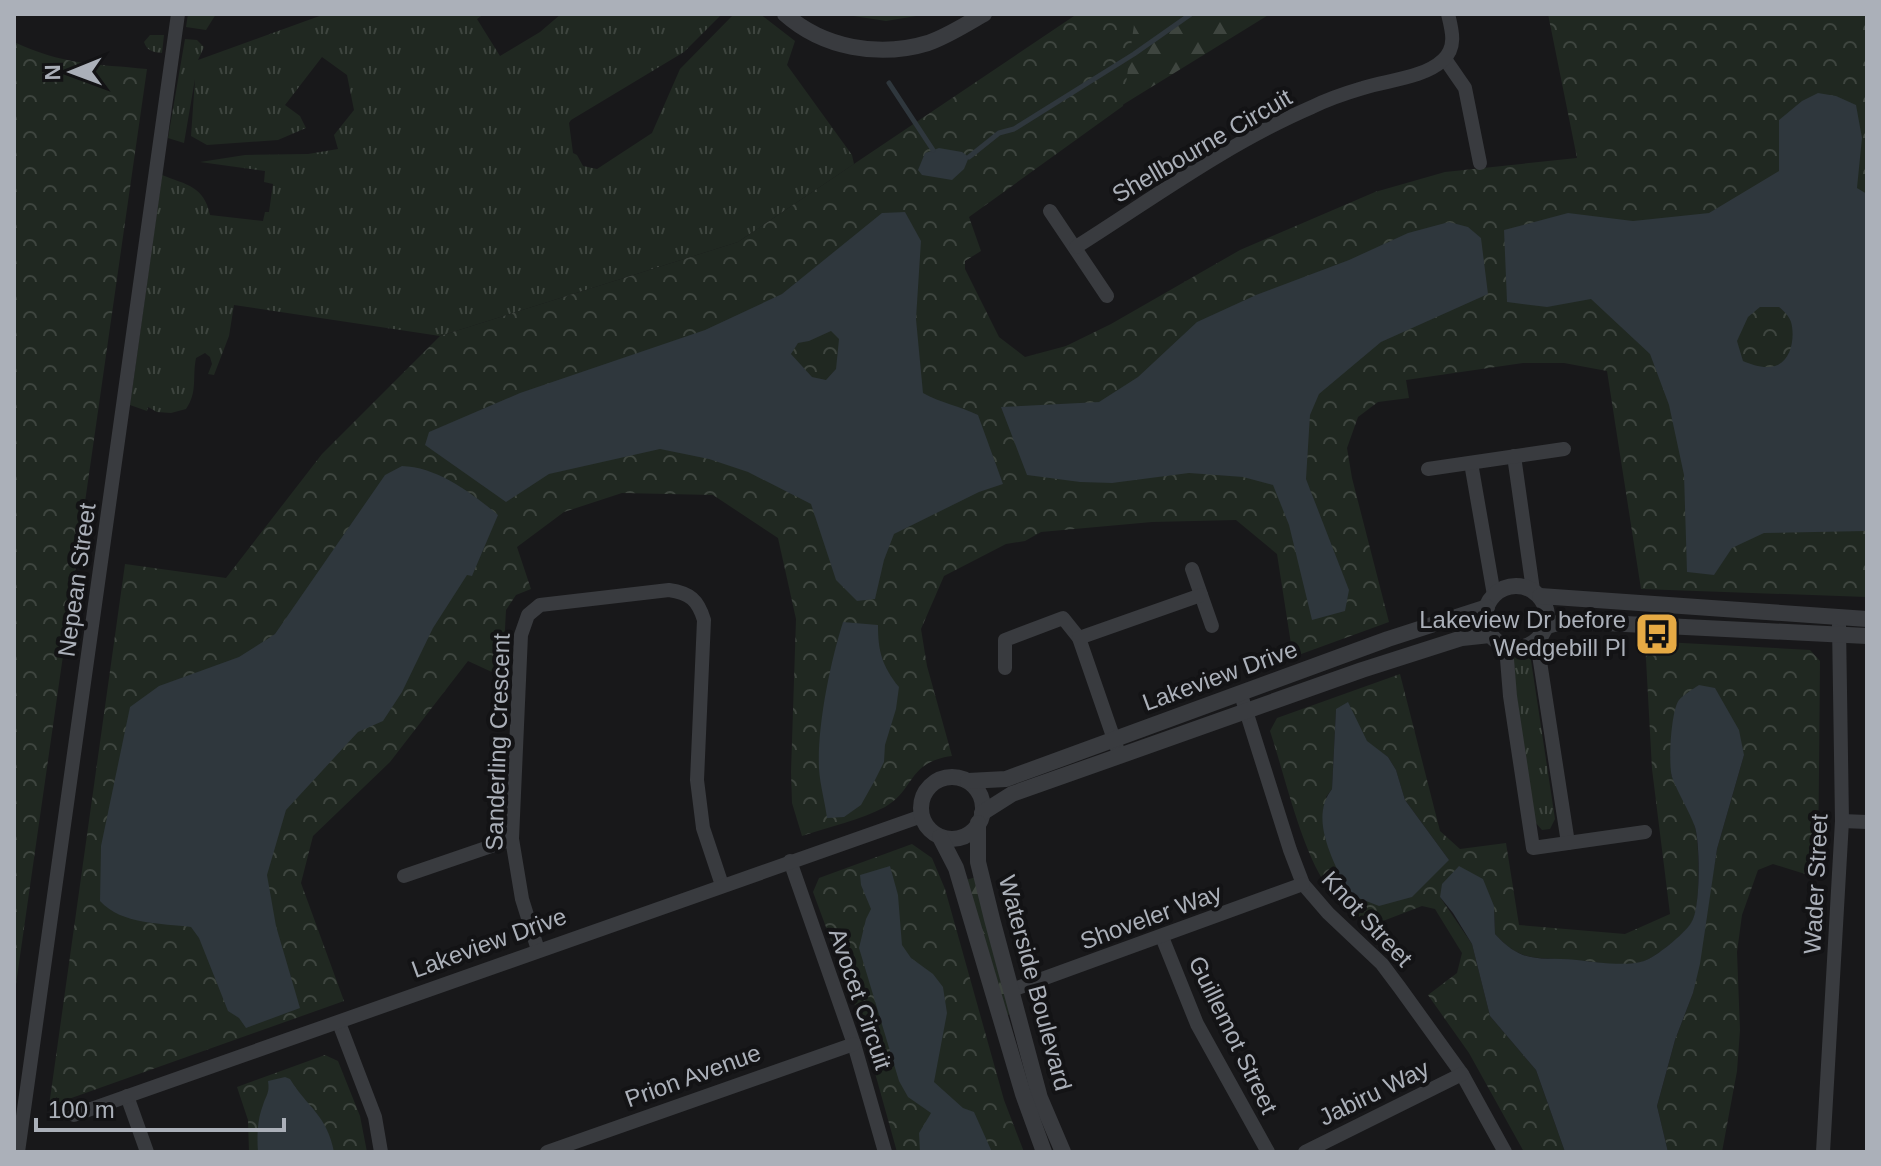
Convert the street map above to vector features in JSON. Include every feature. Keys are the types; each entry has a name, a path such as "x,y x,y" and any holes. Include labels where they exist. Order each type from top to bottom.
{"street":[{"name":"Nepean Street","path":"18,1152 178,14"},
{"path":"785,14 829,40 865,49 890,50 929,42 984,14"},
{"path":"1448,14 1453,37 1445,59 1465,88 1480,163"},
{"name":"Shellbourne Circuit","path":"1076,247 1270,127 1312,106 1433,67 1445,59"},
{"path":"1050,211 1107,296"},
{"path":"1428,469 1564,449"},
{"path":"1471,463 1490,601 1485,616 1490,635 1506,647 1527,647 1537,642 1547,626 1548,616 1537,593 1514,456"},
{"path":"1192,569 1212,626"},
{"path":"1490,601 1513,586 1537,593 1839,626 1867,636"},
{"name":"Sanderling Crescent","path":"538,950 522,899 512,839 521,635 528,615 540,605 669,590 685,592 700,606 704,620 698,804 722,885"},
{"path":"1079,638 1201,595"},
{"name":"Lakeview Drive","path":"980,818 1011,794 1241,695 1490,601"},
{"path":"1005,668 1005,640 1063,618 1079,638 1117,748"},
{"path":"1547,626 1565,621 1839,626 1867,619"},
{"name":"Wader Street","path":"1823,1152 1842,821 1839,626"},
{"name":"Lakeview Drive","path":"968,781 1006,779 1117,748 1247,711 1462,638 1490,635"},
{"path":"1537,642 1568,843"},
{"path":"1506,647 1510,696 1533,848 1645,832"},
{"name":"Knot Street","path":"1241,695 1303,884 1328,913 1382,964 1462,1074 1505,1152"},
{"path":"952,776 968,781 980,795 980,818 970,833 959,838 940,837 932,832 922,816 923,797 934,782 952,776"},
{"name":"Lakeview Drive","path":"74,1115 922,816"},
{"name":"Waterside Boulevard","path":"980,818 978,862 1040,1098 1063,1152"},
{"path":"1842,821 1867,822"},
{"name":"Waterside Boulevard","path":"940,837 956,868 1023,1094 1044,1152"},
{"path":"404,876 512,839"},
{"name":"Avocet Circuit","path":"790,861 854,1044 885,1152"},
{"name":"Shoveler Way","path":"1012,990 1303,884"},
{"name":"Guillemot Street","path":"1162,937 1197,1024 1268,1152"},
{"path":"339,1023 375,1117 381,1152"},
{"name":"Prion Avenue","path":"547,1152 854,1044"},
{"name":"Jabiru Way","path":"1305,1152 1462,1074"},
{"path":"127,1096 147,1152"}],"green space":[{"path":"188,14 216,14 206,30 186,27"},
{"path":"325,14 484,14 477,19 500,56 540,32 561,14 722,14 684,52 571,120 573,153 583,166 597,169 652,133 680,69 734,14 760,14 795,41 787,65 852,155 854,164 738,242 440,336 234,305 229,336 214,375 208,374 212,364 210,357 205,353 196,358 193,390 186,409 171,413 157,412 148,407 147,411 130,405 162,175 199,192 210,215 263,221 265,212 269,212 273,184 264,182 265,171 200,162 245,155 308,154 338,149 334,135 354,110 347,75 322,57 285,105 300,116 306,128 278,140 207,145 191,136 195,79 184,143 168,138 185,39 197,40 204,47 198,60"},
{"path":"841,14 928,14 886,21"},
{"path":"1077,14 1135,17 1123,106 969,217 981,251 965,261 965,269 999,337 1025,357 1066,346 1111,324 1240,250 1375,192 1445,172 1577,158 1548,14 1867,14 1867,597 1641,589 1607,371 1564,363 1523,363 1406,380 1409,398 1378,402 1358,417 1347,448 1389,622 1293,657 1277,554 1236,520 1152,522 1041,532 1025,541 1006,544 944,576 921,629 927,666 952,756 927,764 895,800 876,812 802,836 792,803 791,772 796,619 778,538 713,495 622,493 564,512 517,547 531,589 516,595 506,610 502,685 494,673 468,661 390,762 313,836 301,883 344,1001 49,1106 125,564 226,578 322,454 440,336 738,242"},
{"path":"1081,14 1270,14 1111,112"},
{"path":"150,35 164,35 162,53 147,47 144,42"},
{"path":"14,42 64,59 147,69 14,998"},
{"path":"1645,641 1810,650 1820,661 1818,878 1773,864 1758,870 1742,915 1737,952 1740,1030 1737,1071 1722,1152 1668,1152 1657,1106 1675,1040 1693,993 1717,849 1744,755 1671,774 1696,831 1697,904 1689,927 1671,944 1645,961 1619,964 1530,957 1513,950 1495,934 1494,906 1440,897 1472,944 1490,1016 1536,1070 1565,1152 1524,1152 1469,1053 1428,995 1457,973 1462,953 1435,909 1422,906 1370,926 1330,889 1308,850 1270,731 1277,718 1400,674 1440,831 1460,849 1506,843 1519,925 1625,934 1670,914 1652,769","holes":["1336,709 1367,742 1388,757 1396,770 1405,800 1449,860 1326,797 1332,789"]},
{"path":"1530,654 1555,819 1550,829 1542,830 1535,822 1511,657"},
{"path":"912,844 932,858 945,889 1004,1100 1024,1152 897,1152 860,1019 813,892 819,878"},
{"path":"976,877 1013,1013 1005,1016 966,880"},
{"path":"325,1055 338,1061 360,1116 367,1152 249,1152 248,1120 237,1087"}],"shaded area":[{"path":"1818,93 1836,96 1856,105 1862,138 1857,188 1867,194 1867,531 1764,533 1732,548 1714,575 1687,572 1684,475 1669,405 1650,354 1591,299 1547,307 1507,302 1504,230 1568,213 1633,221 1709,213 1779,171 1779,120 1802,101","holes":["1760,307 1779,307 1791,322 1789,354 1775,366 1743,361 1737,341 1748,317"]},
{"path":"939,148 962,152 969,157 964,169 952,180 922,175 918,170 925,153"},
{"path":"905,212 921,241 916,319 923,393 978,415 1003,484 979,492 894,534 875,599 857,601 836,580 811,504 748,472 709,459 660,449 549,474 506,502 425,445 429,432 520,393 705,330 782,294 882,213","holes":["831,331 839,339 836,369 826,380 812,377 791,354 798,343"]},
{"path":"1449,222 1468,227 1481,238 1488,294 1381,342 1319,394 1310,415 1306,479 1349,590 1345,611 1312,620 1289,525 1273,485 1243,477 1189,473 1112,483 1027,475 1001,407 1099,402 1138,377 1197,322 1408,233"},
{"path":"402,466 441,476 498,515 472,576 467,575 433,628 402,692 383,721 358,732 286,810 267,875 276,926 300,1008 246,1028 239,1018 228,1011 199,938 191,927 131,919 119,915 100,901 101,846 130,707 159,686 239,657 275,634 385,475"},
{"path":"843,622 878,625 882,658 899,687 884,762 875,780 861,805 844,817 827,818 819,769 820,734 829,675"},
{"path":"1699,685 1715,688 1739,730 1744,755 1717,849 1693,993 1675,1040 1657,1106 1668,1152 1565,1152 1536,1070 1490,1016 1472,944 1440,897 1442,884 1459,866 1483,879 1494,906 1495,934 1515,951 1533,958 1629,964 1649,959 1662,950 1691,923 1697,905 1697,835 1672,777 1670,750 1676,706 1681,698"},
{"path":"1348,702 1367,741 1388,757 1396,770 1405,800 1449,860 1412,897 1379,906 1348,894 1323,827 1325,801 1332,789 1336,709"},
{"path":"890,866 898,895 902,945 911,958 933,974 943,987 947,1013 934,1082 963,1108 974,1112 992,1152 920,1152 919,1133 931,1113 908,1097 899,1081 859,948 871,909 860,875"},
{"path":"285,1077 290,1079 327,1129 334,1152 258,1152 259,1123 268,1081"}],"waterway":[{"path":"969,157 999,133 1014,129 1134,54 1191,14"},
{"path":"889,83 933,150"}],"place":[{"name":"Lakeview Dr before Wedgebill Pl","path":"1657,634"}]}
